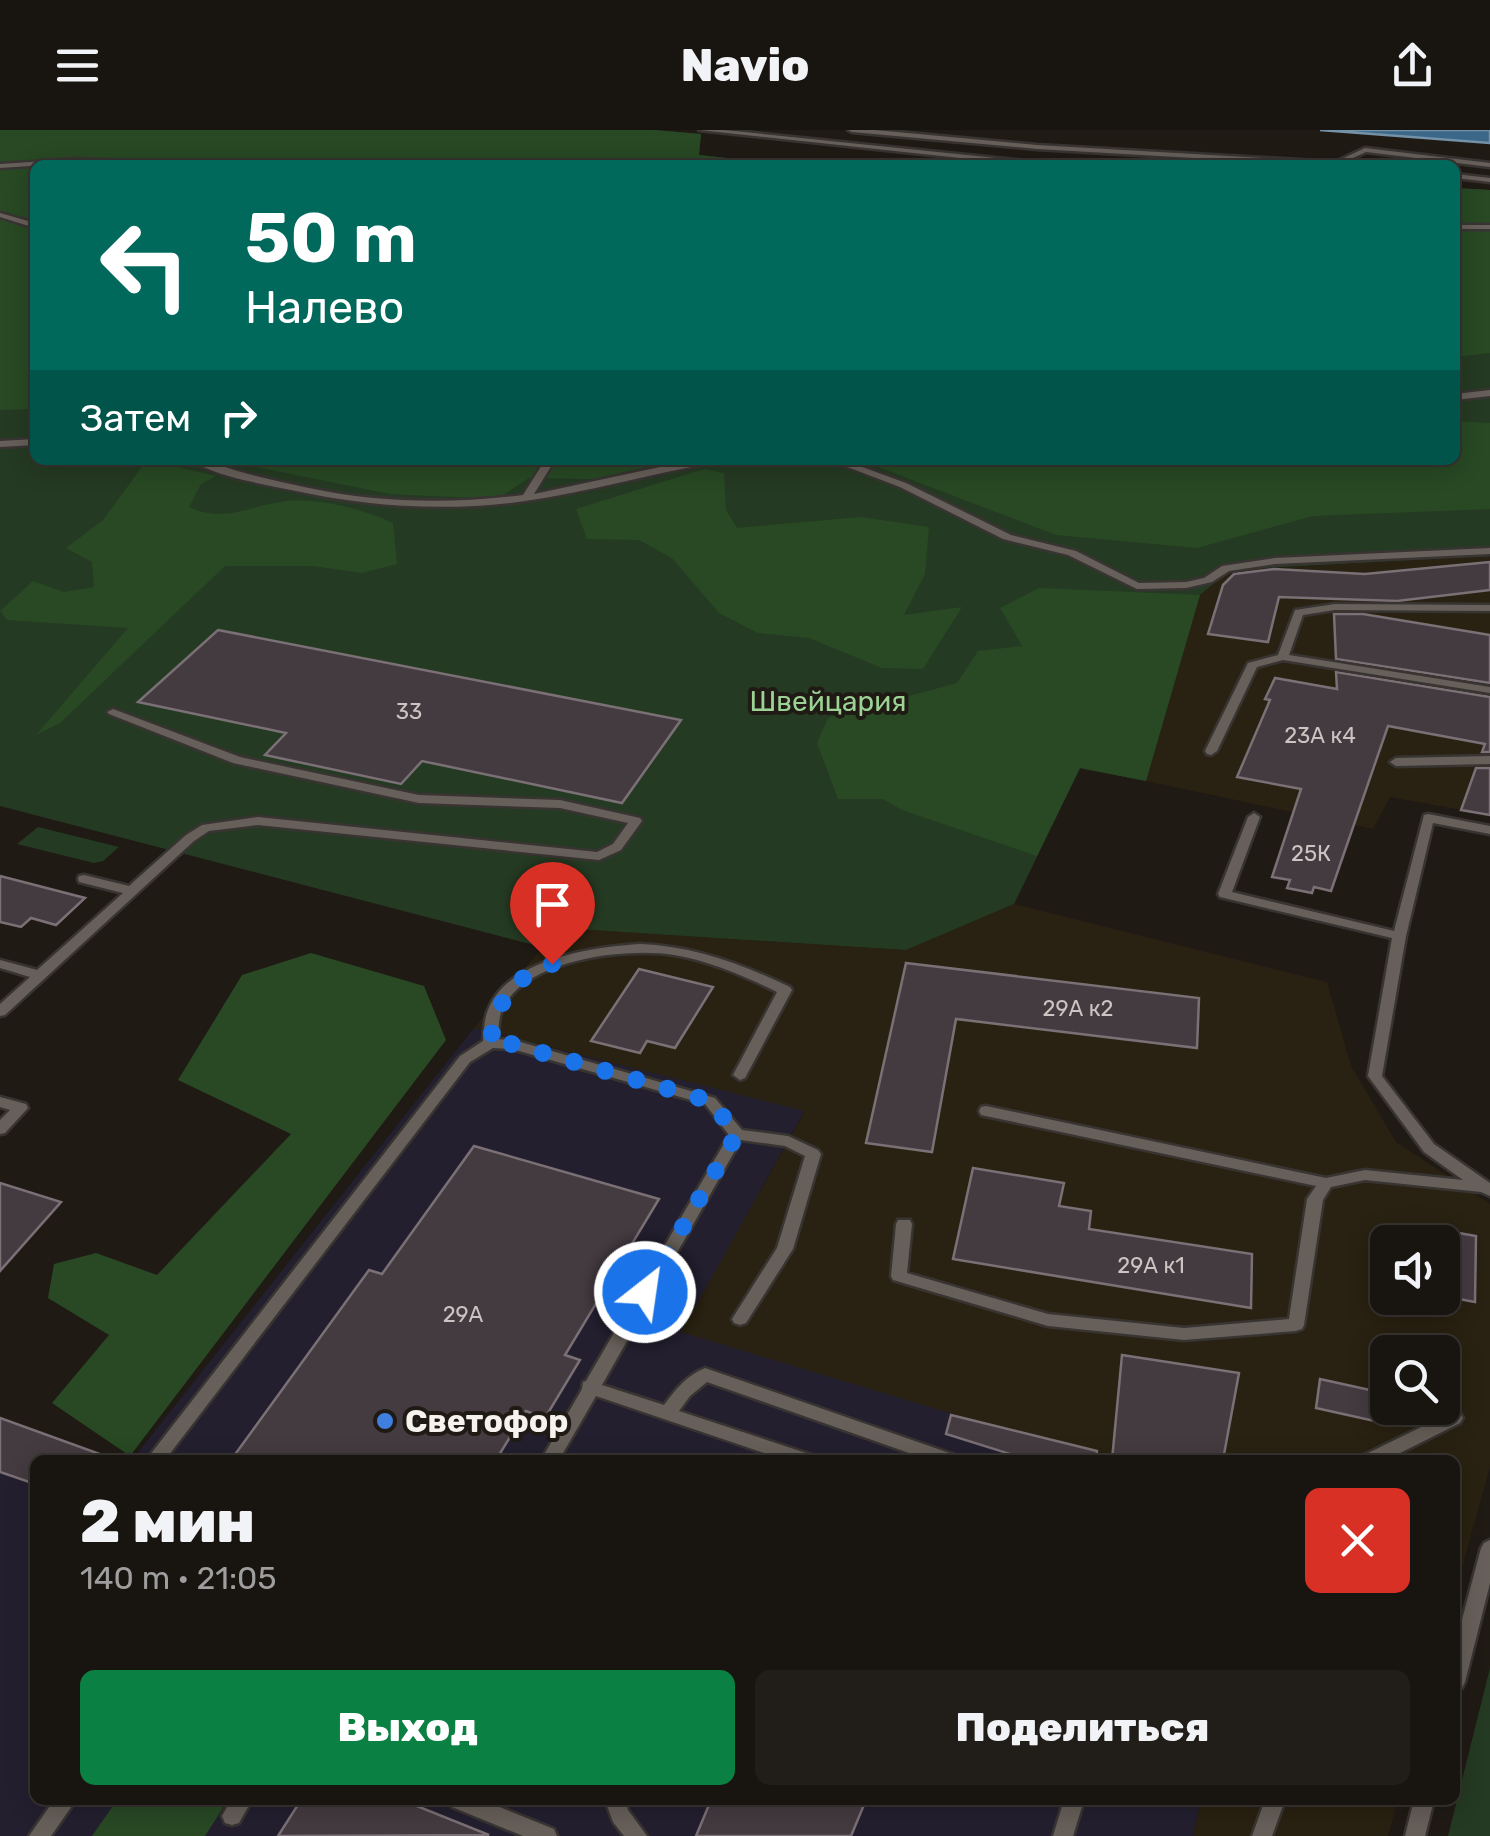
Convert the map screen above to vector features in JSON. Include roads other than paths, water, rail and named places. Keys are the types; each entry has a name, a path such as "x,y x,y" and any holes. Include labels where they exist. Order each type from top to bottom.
{"lane":[{"path":"703,130 996,160"},
{"path":"852,130 1037,147 1280,160"},
{"path":"1343,160 1365,150 1454,160"},
{"path":"1460,161 1490,164"},
{"path":"0,166 30,164"},
{"path":"1460,177 1490,184"},
{"path":"1460,186 1490,184"},
{"path":"0,214 30,224"},
{"path":"1460,228 1490,227"},
{"path":"1460,397 1490,395"},
{"path":"0,444 30,442"},
{"path":"208,465 331,494 414,502 526,498 688,465"},
{"path":"526,498 547,465"},
{"path":"848,465 902,485 1007,537 1072,553 1137,586 1186,585 1208,580 1226,568 1275,561 1490,551"},
{"path":"1284,657 1299,612 1335,607 1490,608"},
{"path":"1211,751 1252,665 1284,657 1490,690"},
{"path":"0,1012 190,838 206,828 234,822 600,856 616,847 636,820 560,804 419,800 237,760 113,712"},
{"path":"1396,762 1490,760"},
{"path":"1254,817 1225,894 1398,936"},
{"path":"1485,1189 1429,1148 1376,1076 1398,936 1428,818 1490,830"},
{"path":"84,879 132,891"},
{"path":"490,1044 496,1006 530,971 574,958 659,949 756,976 785,990 740,1075"},
{"path":"0,964 39,976"},
{"path":"160,1455 465,1059 490,1044 512,1044 710,1101 737,1134 788,1141 813,1154 785,1249 740,1319"},
{"path":"0,1102 20,1108 0,1129"},
{"path":"986,1111 1326,1183 1365,1174 1485,1189"},
{"path":"553,1455 737,1134"},
{"path":"904,1224 899,1276 1048,1320 1184,1334 1296,1325 1315,1199 1326,1183"},
{"path":"668,1413 684,1390 705,1374 935,1455"},
{"path":"589,1387 791,1455"},
{"path":"1380,1455 1440,1425"},
{"path":"1460,1663 1490,1548"},
{"path":"39,1836 62,1805"},
{"path":"471,1805 547,1836"},
{"path":"617,1805 636,1836"},
{"path":"1064,1836 1073,1805"},
{"path":"1262,1836 1273,1805"},
{"path":"1415,1836 1423,1805"}],"water":[{"path":"1320,130 1490,130 1490,143"}],"place":[{"name":"Светофор","path":"385,1421"}],"park label":[{"name":"Швейцария","path":"828,701"}]}
